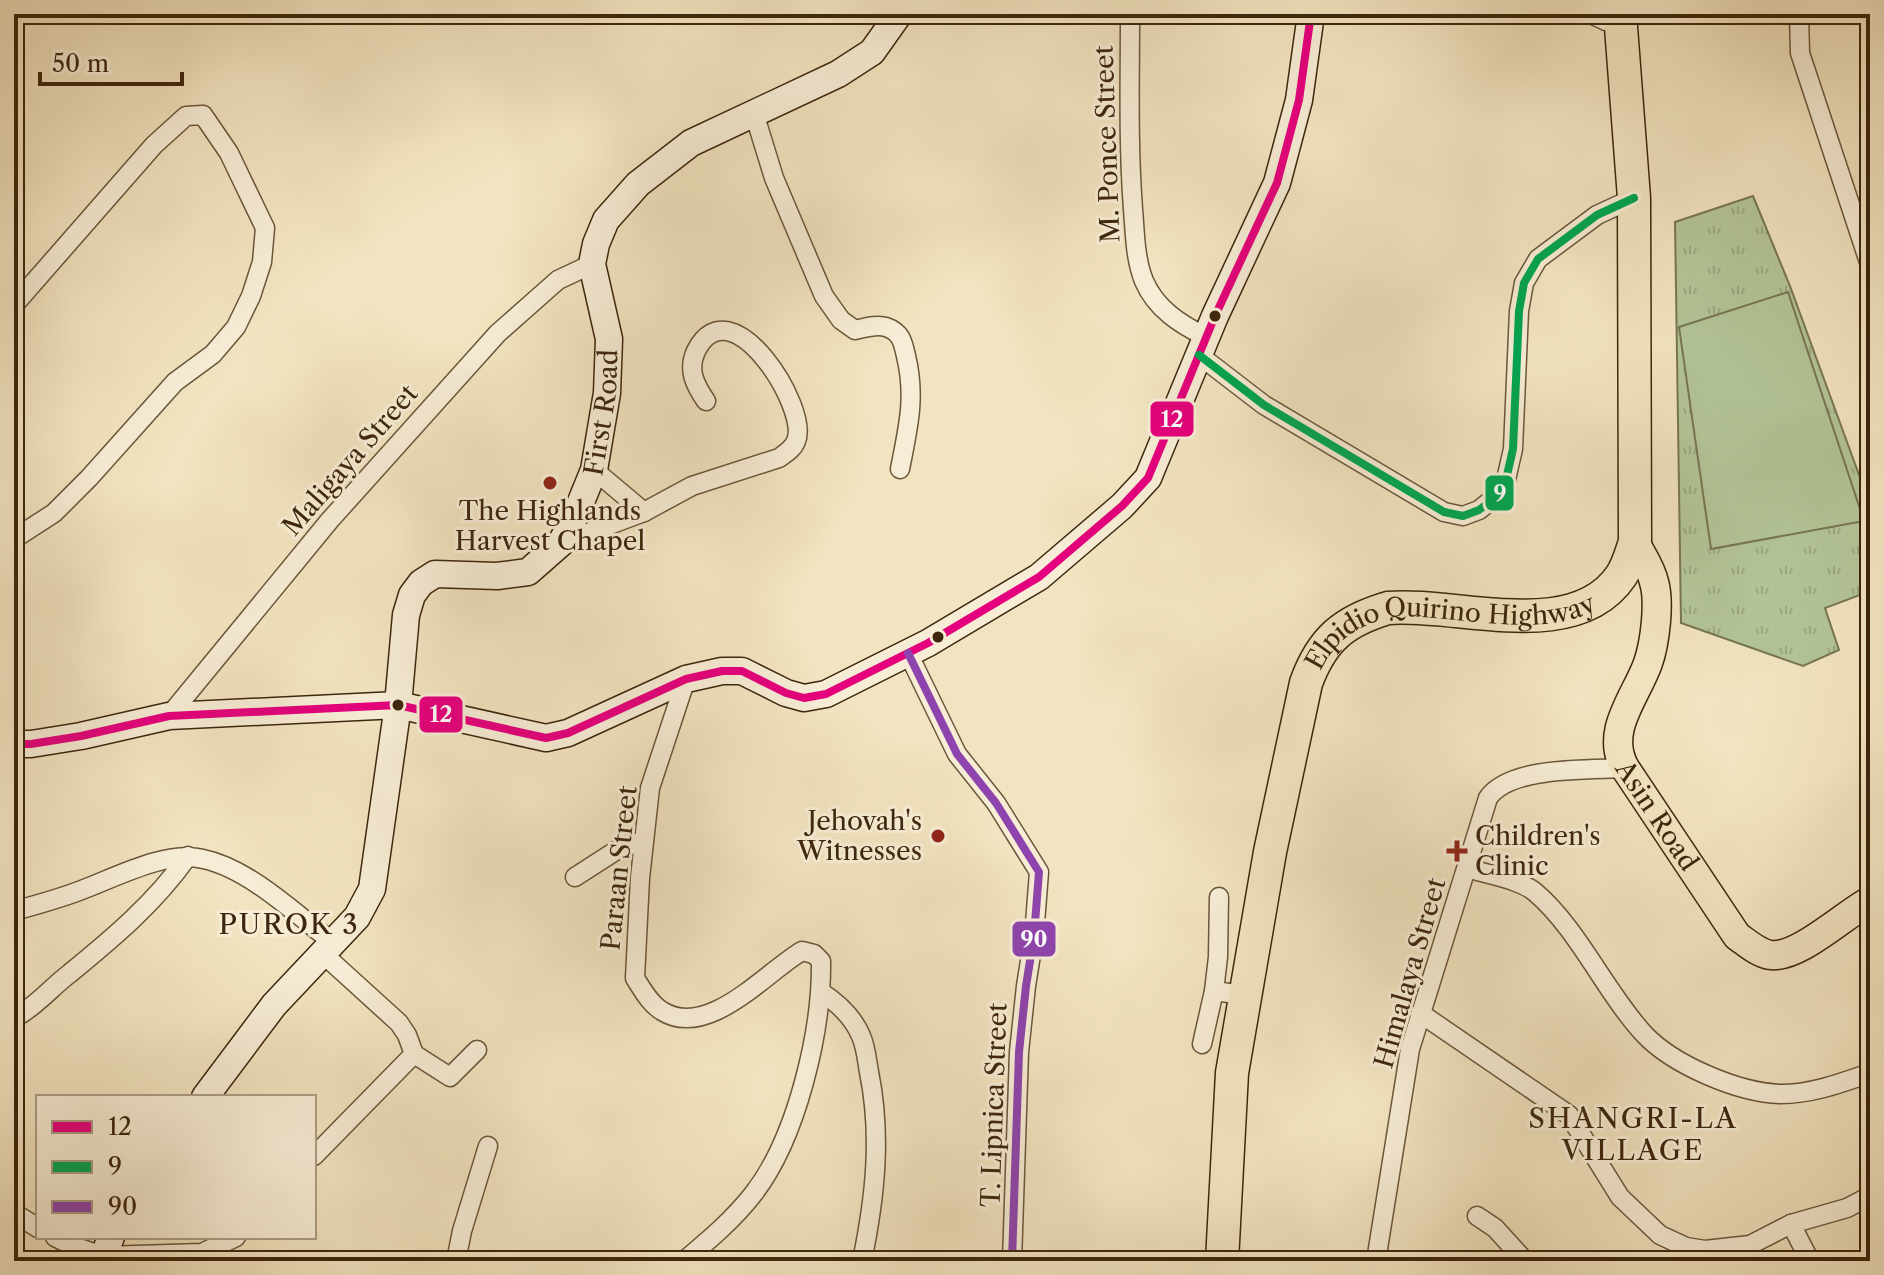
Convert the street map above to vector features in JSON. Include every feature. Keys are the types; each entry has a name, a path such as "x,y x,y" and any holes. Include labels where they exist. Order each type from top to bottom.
{"highway":[{"name":"Elpidio Quirino Highway","path":"1222,1261 1232,1073 1229,993 1270,852 1306,683 1317,658 1336,632 1363,616 1400,607 1562,615 1600,598 1614,585 1623,574 1635,542 1634,198 1611,16"}],"main road":[{"path":"592,264 606,220 638,184 691,143 838,74 872,52 899,14"},
{"path":"14,744 81,736 169,716 398,705 546,738 568,733 686,679 722,671 742,671 786,693 804,698 826,694 908,653 1039,577 1122,506 1148,478 1202,346 1277,183 1299,100 1311,14"},
{"name":"First Road","path":"206,1095 274,1005 357,917 372,889 398,705 406,615 412,595 421,583 435,574 497,576 528,572 561,543 576,514 594,470 603,428 610,363 605,316 592,264"},
{"name":"Asin Road","path":"1635,542 1655,582 1655,633 1649,661 1630,696 1619,731 1618,754 1625,768 1737,936 1755,949 1772,955 1797,949 1870,901"}],"street":[{"name":"M. Ponce Street","path":"1130,14 1130,166 1137,261 1156,301 1264,405 1444,512 1463,516 1479,510 1499,494 1510,469 1519,311 1524,283 1538,259 1597,215 1634,198"},
{"path":"1799,14 1800,53 1870,265"},
{"path":"754,113 774,178 824,296 841,320 855,330 883,325 897,332 902,340 912,379 912,409 900,469"},
{"path":"14,305 173,127 186,116 203,115 229,153 265,228 262,262 251,296 236,327 213,354 175,382 54,513 14,539"},
{"name":"Maligaya Street","path":"169,716 330,520 498,333 558,280 592,264"},
{"path":"561,543 644,512 692,486 779,458 797,440 798,426 777,374 749,340 727,330 705,339 692,361 692,375 706,401"},
{"path":"594,470 644,512"},
{"name":"T. Lipnica Street","path":"908,653 957,754 996,803 1039,872 1019,1052 1012,1261"},
{"name":"Paraan Street","path":"684,1261 730,1223 756,1191 778,1156 796,1108 821,992 821,961 814,954 802,951 784,961 741,997 713,1013 690,1018 673,1017 659,1010 635,978 643,841 650,788 686,679"},
{"name":"Himalaya Street","path":"1376,1261 1410,1049 1488,798 1500,785 1544,773 1625,768"},
{"path":"575,877 620,848 643,841"},
{"path":"21,1014 41,1001 64,977 136,918 166,886 188,856"},
{"path":"14,911 163,860 188,856 218,863 278,900 399,1023 414,1054 450,1077 477,1050"},
{"path":"1468,868 1534,891 1555,914 1644,1035 1693,1068 1731,1084 1779,1094 1804,1092 1870,1073"},
{"path":"1202,1044 1229,993 1218,957 1219,897"},
{"path":"821,992 838,1003 862,1038 874,1099 876,1177 862,1261"},
{"path":"1420,1013 1569,1115 1627,1205 1684,1254 1750,1245 1791,1224 1847,1208 1870,1196"},
{"path":"316,1154 414,1054"},
{"path":"456,1261 488,1146"},
{"path":"1477,1216 1495,1228 1525,1261"},
{"path":"16,1217 36,1227"},
{"path":"1791,1224 1810,1261"},
{"path":"62,1239 106,1251 202,1253 232,1239"}],"green space":[{"path":"1753,196 1790,286 1870,505 1870,569 1862,573 1868,592 1825,608 1839,650 1803,666 1681,623 1675,222"},
{"path":"1788,292 1864,521 1711,549 1679,327"}],"transit line":[{"name":"12","path":"14,744 81,736 169,716 398,705 546,738 568,733 686,679 722,671 742,671 786,693 804,698 826,694 928,643 1039,577 1122,506 1148,478 1215,316 1277,183 1299,100 1311,14"},
{"name":"9","path":"1199,355 1264,405 1444,512 1463,516 1479,510 1499,494 1505,484 1513,449 1519,311 1524,283 1538,259 1597,215 1634,198"},
{"name":"90","path":"908,653 957,754 996,803 1039,872 1019,1052 1012,1261"}],"place":[{"name":"The Highlands Harvest Chapel","path":"550,483"},
{"name":"Jehovah's Witnesses","path":"938,836"},
{"name":"Children's Clinic","path":"1457,851"}],"district":[{"name":"PUROK 3","path":"289,924"},
{"name":"SHANGRI-LA VILLAGE","path":"1633,1134"}]}
